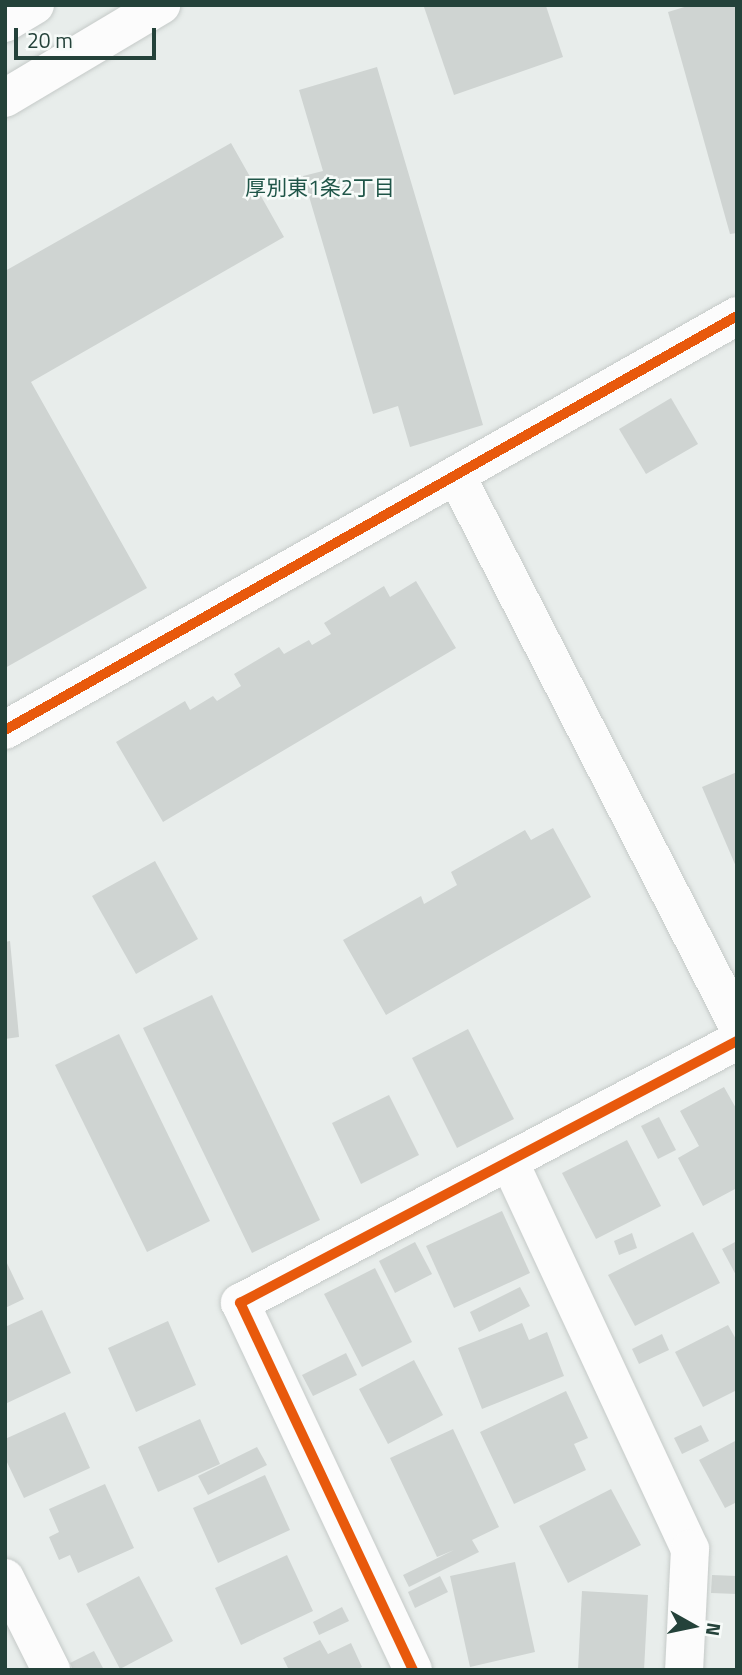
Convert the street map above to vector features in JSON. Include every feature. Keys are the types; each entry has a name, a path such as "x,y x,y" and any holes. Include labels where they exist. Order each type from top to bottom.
{"street":[{"path":"5,23 35,5"},
{"path":"5,98 161,5"},
{"path":"5,730 737,316"},
{"path":"456,475 737,1024"},
{"path":"413,1670 240,1303 737,1041"},
{"path":"509,1161 690,1549 684,1670"},
{"path":"5,1578 51,1670"}],"building":[{"path":"691,5 737,5 737,233 730,234 668,12"},
{"path":"546,6 563,57 454,95 424,7"},
{"path":"377,67 483,425 410,447 398,406 373,414 303,176 323,171 299,90"},
{"path":"231,143 284,237 31,382 147,588 5,668 5,271"},
{"path":"671,398 698,444 646,474 619,429"},
{"path":"416,581 456,648 163,822 116,742 185,701 190,710 213,696 217,701 241,686 234,674 279,647 284,654 309,640 312,645 331,634 324,623 384,586 390,597"},
{"path":"737,772 737,869 702,787"},
{"path":"553,828 591,897 386,1015 343,940 421,896 424,904 457,885 451,872 525,830 531,840"},
{"path":"155,861 198,939 136,974 92,896"},
{"path":"10,941 19,1037 5,1039 5,942"},
{"path":"212,995 320,1220 252,1253 143,1028"},
{"path":"468,1029 514,1119 457,1148 412,1058"},
{"path":"119,1034 210,1221 147,1252 55,1065"},
{"path":"724,1087 737,1110 737,1188 703,1206 678,1158 699,1146 680,1111"},
{"path":"389,1095 419,1155 361,1184 332,1123"},
{"path":"659,1117 676,1150 658,1159 641,1126"},
{"path":"627,1140 661,1206 596,1239 562,1173"},
{"path":"502,1211 530,1273 454,1308 426,1246"},
{"path":"693,1232 720,1283 635,1326 608,1275"},
{"path":"632,1233 637,1248 619,1255 614,1241"},
{"path":"737,1241 737,1277 722,1249"},
{"path":"415,1242 432,1274 395,1293 379,1261"},
{"path":"5,1259 24,1299 5,1308"},
{"path":"375,1268 412,1342 362,1367 324,1294"},
{"path":"520,1287 530,1306 479,1332 470,1312"},
{"path":"42,1310 71,1373 5,1404 5,1327"},
{"path":"168,1321 196,1385 136,1412 108,1348"},
{"path":"522,1323 529,1340 547,1332 564,1376 482,1409 458,1348"},
{"path":"728,1325 737,1341 737,1390 703,1407 675,1352"},
{"path":"662,1334 669,1350 639,1364 632,1349"},
{"path":"346,1353 357,1375 313,1396 302,1375"},
{"path":"414,1360 443,1415 388,1444 359,1389"},
{"path":"566,1391 588,1438 574,1444 586,1470 514,1504 480,1432"},
{"path":"65,1412 90,1468 24,1498 5,1458 5,1439"},
{"path":"200,1419 220,1464 158,1492 138,1447"},
{"path":"701,1425 709,1441 682,1454 674,1438"},
{"path":"453,1429 499,1527 472,1540 479,1552 409,1587 403,1575 454,1550 437,1557 390,1458"},
{"path":"737,1440 737,1502 725,1508 699,1460"},
{"path":"257,1447 267,1465 208,1495 198,1476"},
{"path":"265,1475 290,1530 218,1563 193,1508"},
{"path":"105,1484 134,1548 78,1573 70,1555 59,1560 49,1537 59,1532 49,1509"},
{"path":"611,1489 641,1545 568,1583 539,1526"},
{"path":"287,1555 313,1611 241,1645 215,1588"},
{"path":"515,1562 535,1652 470,1667 450,1576"},
{"path":"712,1575 737,1576 737,1594 711,1593"},
{"path":"139,1576 173,1641 120,1669 86,1604"},
{"path":"440,1576 448,1592 415,1608 408,1592"},
{"path":"582,1591 648,1595 644,1670 578,1670"},
{"path":"342,1607 349,1621 319,1635 313,1622"},
{"path":"320,1640 328,1654 351,1643 362,1667 356,1670 289,1670 283,1658"},
{"path":"94,1651 104,1670 73,1670 70,1663"}],"cycle path":[{"path":"5,730 737,316"},
{"path":"413,1670 240,1303 737,1041"}],"district":[{"name":"厚別東1条2丁目","path":"320,187"}]}
